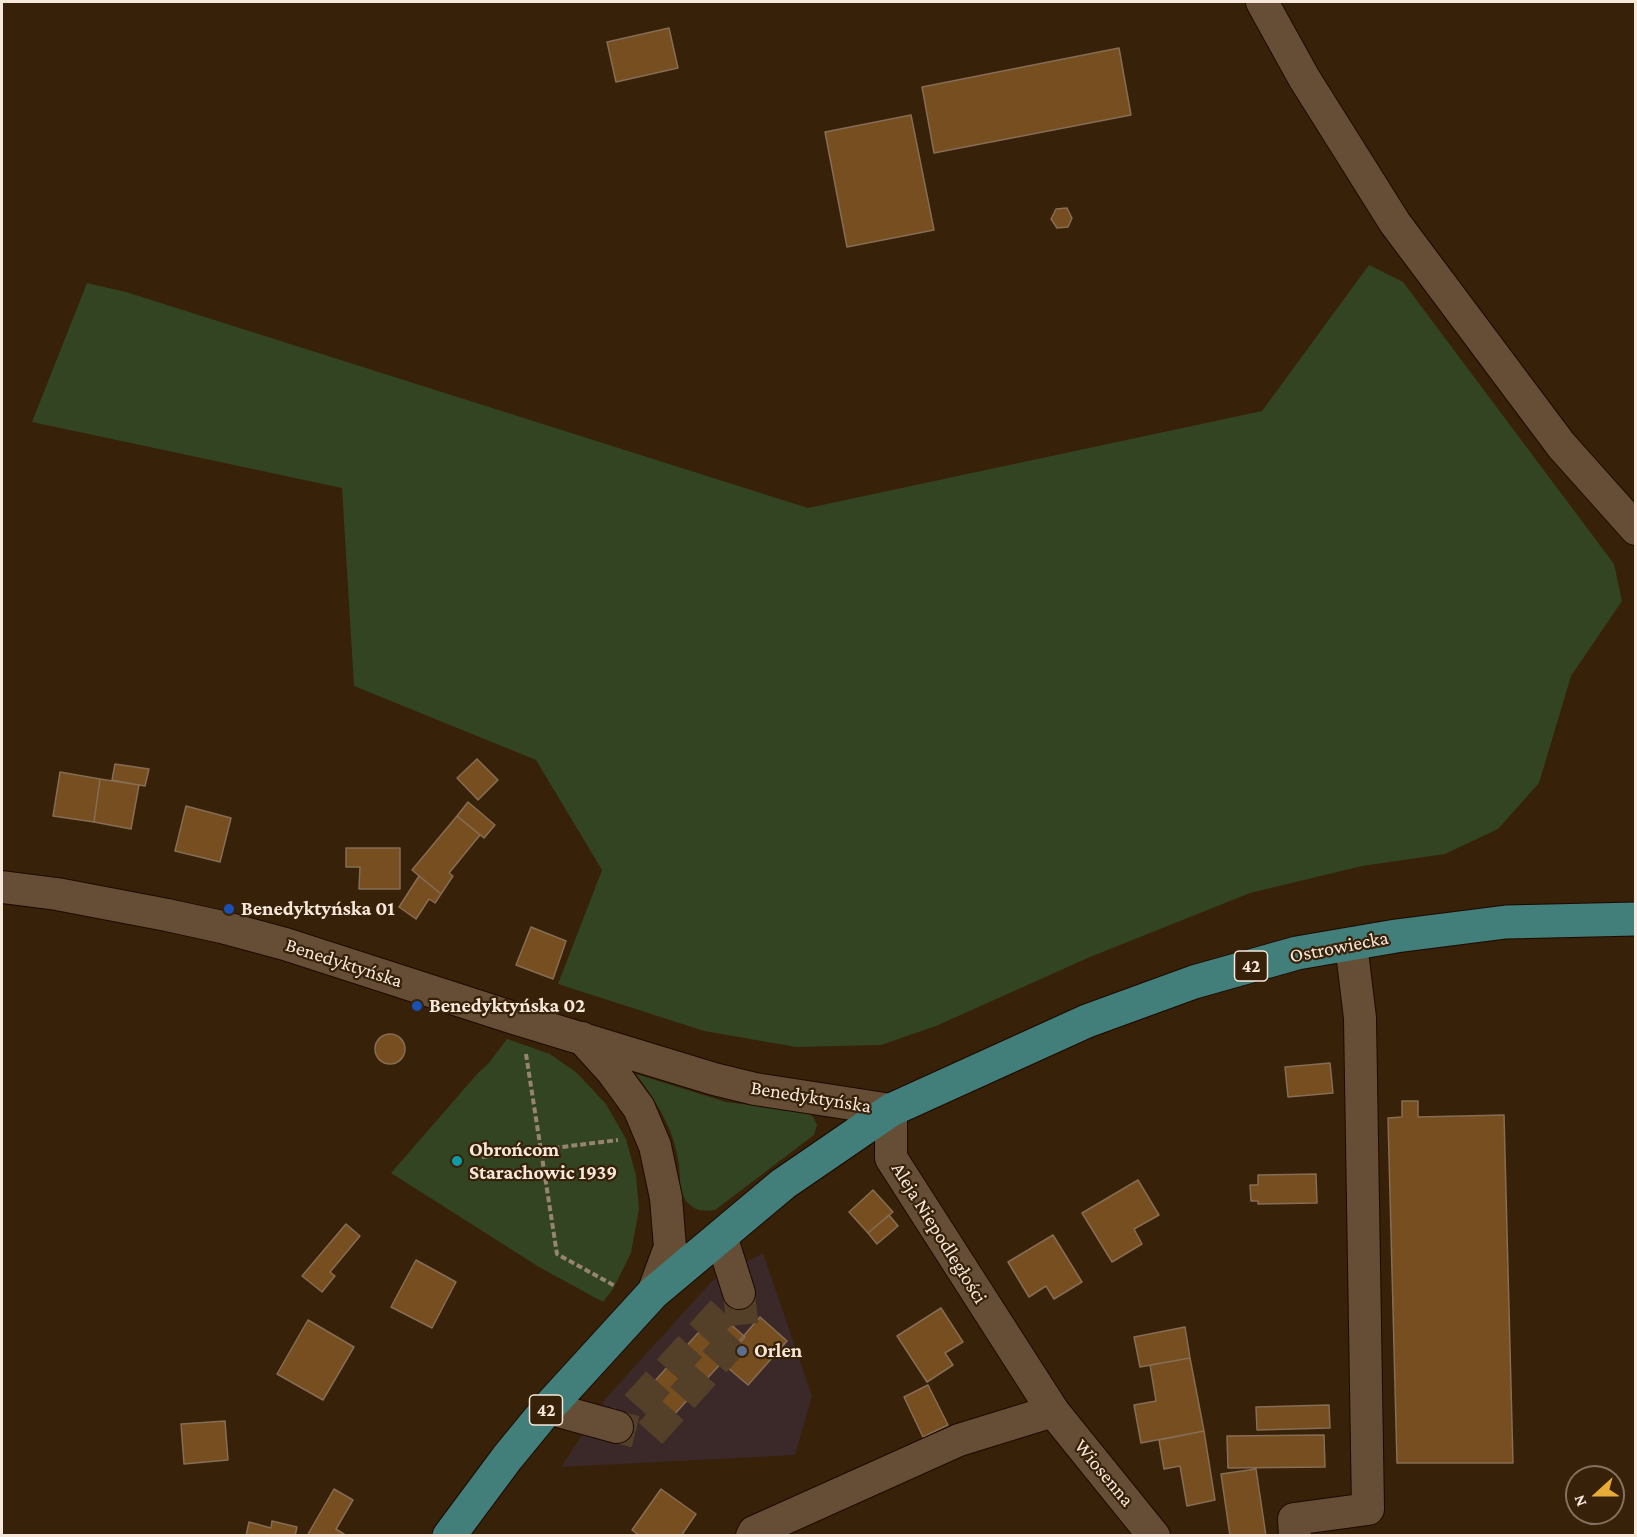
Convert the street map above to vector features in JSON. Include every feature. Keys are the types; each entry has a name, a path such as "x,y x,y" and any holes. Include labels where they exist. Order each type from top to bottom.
{"main road":[{"name":"Ostrowiecka","path":"891,1110 1076,1025 1194,982 1297,953 1396,936 1506,922 1635,920"},
{"name":"42","path":"449,1536 507,1458 548,1408 652,1293 783,1184 891,1110"}],"street":[{"path":"1262,2 1304,78 1395,223 1561,445 1635,529"},
{"name":"Benedyktyńska","path":"2,887 57,894 167,915 285,944 714,1079 755,1089 891,1110"},
{"path":"1295,1536 1294,1520 1368,1509 1360,1018 1351,944"},
{"path":"582,1038 612,1071 639,1108 655,1146 666,1198 670,1247 652,1293"},
{"name":"Aleja Niepodległości","path":"891,1110 891,1158 1053,1411"},
{"path":"721,1236 739,1293"},
{"path":"548,1408 617,1427"},
{"path":"752,1536 754,1532 959,1440 1053,1411"},
{"name":"Wiosenna","path":"1053,1411 1154,1536"}],"path":[{"path":"528,1063 557,1254 618,1287"},
{"path":"482,1157 609,1141"}],"shaded area":[{"path":"763,1253 812,1396 795,1455 561,1467 607,1397 713,1280"}],"green space":[{"path":"1369,265 1403,282 1614,564 1622,601 1571,676 1539,783 1498,829 1445,854 1362,866 1250,893 1090,957 936,1026 881,1045 796,1047 704,1031 558,984 602,870 536,760 354,686 342,488 32,422 87,283 126,292 808,508 1262,411"},
{"path":"507,1039 550,1054 577,1073 606,1104 626,1139 636,1175 639,1209 631,1253 613,1289 603,1302 539,1267 391,1173 488,1064"},
{"path":"636,1074 726,1102 806,1112 813,1117 817,1125 814,1135 715,1210 698,1210 692,1207 683,1196 677,1152 669,1128 651,1094"}],"building":[{"path":"669,28 678,68 616,82 607,42"},
{"path":"1119,48 1131,115 934,153 922,87"},
{"path":"911,115 934,230 847,247 825,132"},
{"path":"1067,208 1072,218 1068,227 1057,228 1051,219 1056,209"},
{"path":"477,759 498,780 478,800 457,778"},
{"path":"115,764 149,769 145,786 112,780"},
{"path":"60,772 100,779 94,822 53,816"},
{"path":"100,779 139,785 131,829 94,822"},
{"path":"468,802 495,825 484,838 457,816"},
{"path":"186,806 231,818 220,862 175,851"},
{"path":"457,816 480,835 449,873 453,876 441,894 412,870"},
{"path":"346,848 400,848 400,889 359,889 360,867 346,867"},
{"path":"419,876 441,894 435,903 429,899 416,919 399,907"},
{"path":"531,927 566,941 553,979 516,965"},
{"path":"390,1034 396,1035 404,1043 404,1055 396,1063 390,1064 384,1063 376,1055 375,1049 376,1043 384,1035"},
{"path":"1330,1063 1333,1093 1288,1097 1285,1067"},
{"path":"1402,1101 1418,1101 1418,1117 1504,1115 1513,1463 1397,1463 1388,1118 1402,1117"},
{"path":"1316,1174 1317,1203 1258,1204 1258,1201 1251,1201 1250,1185 1258,1185 1258,1175"},
{"path":"1138,1180 1159,1215 1134,1229 1142,1244 1112,1262 1082,1213"},
{"path":"873,1190 893,1212 868,1233 849,1212"},
{"path":"889,1215 898,1226 877,1244 868,1233"},
{"path":"346,1224 360,1236 330,1272 335,1276 322,1292 302,1276"},
{"path":"1053,1235 1082,1282 1054,1299 1046,1286 1029,1297 1008,1262"},
{"path":"416,1260 456,1282 432,1328 391,1307"},
{"path":"941,1308 963,1342 945,1353 953,1365 927,1382 897,1336"},
{"path":"717,1312 745,1337 671,1418 644,1393"},
{"path":"760,1317 787,1341 748,1385 721,1362"},
{"path":"308,1320 354,1347 323,1400 277,1374"},
{"path":"1185,1327 1190,1358 1140,1367 1134,1337"},
{"path":"1190,1358 1204,1431 1141,1443 1134,1405 1156,1401 1150,1365"},
{"path":"928,1385 948,1425 923,1437 904,1397"},
{"path":"1329,1405 1330,1428 1257,1430 1256,1407"},
{"path":"225,1421 228,1460 184,1464 181,1424"},
{"path":"1204,1431 1215,1500 1187,1506 1180,1466 1164,1469 1159,1440"},
{"path":"1324,1435 1325,1467 1228,1468 1227,1436"},
{"path":"1256,1469 1266,1536 1230,1536 1221,1474"},
{"path":"334,1489 353,1500 336,1529 344,1536 307,1536"},
{"path":"661,1489 696,1514 681,1536 640,1536 632,1530"},
{"path":"272,1521 297,1527 295,1536 246,1536 249,1522 271,1528"}],"tunnel":[{"path":"739,1293 743,1330 649,1435 617,1427 739,1293"}],"place":[{"name":"Benedyktyńska 01","path":"229,909"},
{"name":"Benedyktyńska 02","path":"417,1006"},
{"name":"Obrońcom Starachowic 1939","path":"457,1161"},
{"name":"Orlen","path":"742,1351"}]}
